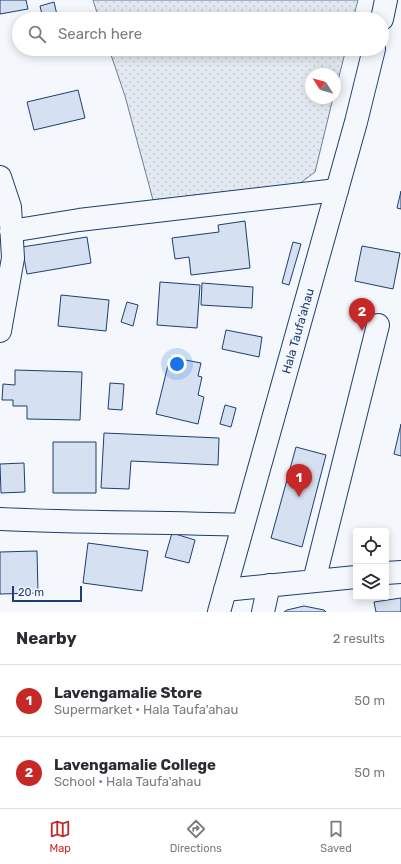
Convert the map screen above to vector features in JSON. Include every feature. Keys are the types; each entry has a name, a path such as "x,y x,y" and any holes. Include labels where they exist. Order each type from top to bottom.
{"street":[{"path":"383,12 386,0"},
{"name":"Hala Taufa'ahau","path":"219,612 337,190 372,56"},
{"path":"0,176 10,207 13,258 0,331"},
{"path":"11,231 79,220 337,190"},
{"path":"314,581 378,325"},
{"path":"0,519 58,522 169,522 244,525"},
{"path":"389,574 401,572"},
{"path":"225,590 353,577"},
{"path":"264,612 269,585"}],"shaded area":[{"path":"93,0 358,0 355,12 97,12"},
{"path":"111,56 344,56 341,69 305,68 305,104 332,104 315,172 299,184 153,200 125,96"}],"building":[{"path":"0,0 26,0 28,9 0,14"},
{"path":"54,2 56,12 41,12 40,6"},
{"path":"78,90 85,118 34,130 27,102"},
{"path":"401,191 401,209 397,208"},
{"path":"245,221 250,268 191,275 189,257 175,259 172,238 219,232 218,225"},
{"path":"87,237 91,263 27,274 22,247"},
{"path":"293,242 301,244 289,285 282,283"},
{"path":"362,246 400,253 393,289 355,281"},
{"path":"160,282 200,285 197,328 157,325"},
{"path":"202,283 253,287 252,308 201,305"},
{"path":"61,295 109,300 106,331 58,326"},
{"path":"127,302 138,305 133,326 121,322"},
{"path":"226,330 262,337 259,357 222,349"},
{"path":"170,357 201,363 198,376 202,377 198,395 204,397 198,424 156,414"},
{"path":"15,370 82,372 80,420 27,419 27,406 13,406 13,400 2,400 3,384 15,385"},
{"path":"110,383 124,384 122,410 108,409"},
{"path":"225,405 236,408 231,427 220,424"},
{"path":"401,424 401,456 394,454"},
{"path":"104,433 219,438 218,465 131,461 129,489 101,488"},
{"path":"53,442 96,442 96,493 53,493"},
{"path":"296,447 326,455 302,547 271,538"},
{"path":"24,463 25,492 1,493 0,464"},
{"path":"172,533 195,540 189,563 165,557"},
{"path":"88,543 148,551 142,591 83,583"},
{"path":"37,551 38,593 0,594 0,552"},
{"path":"401,598 401,612 376,612 374,602"},
{"path":"304,606 324,610 326,612 284,612"}],"place":[{"name":"Lavengamalie College","path":"362,331"},
{"name":"Lavengamalie Store","path":"299,497"}]}
